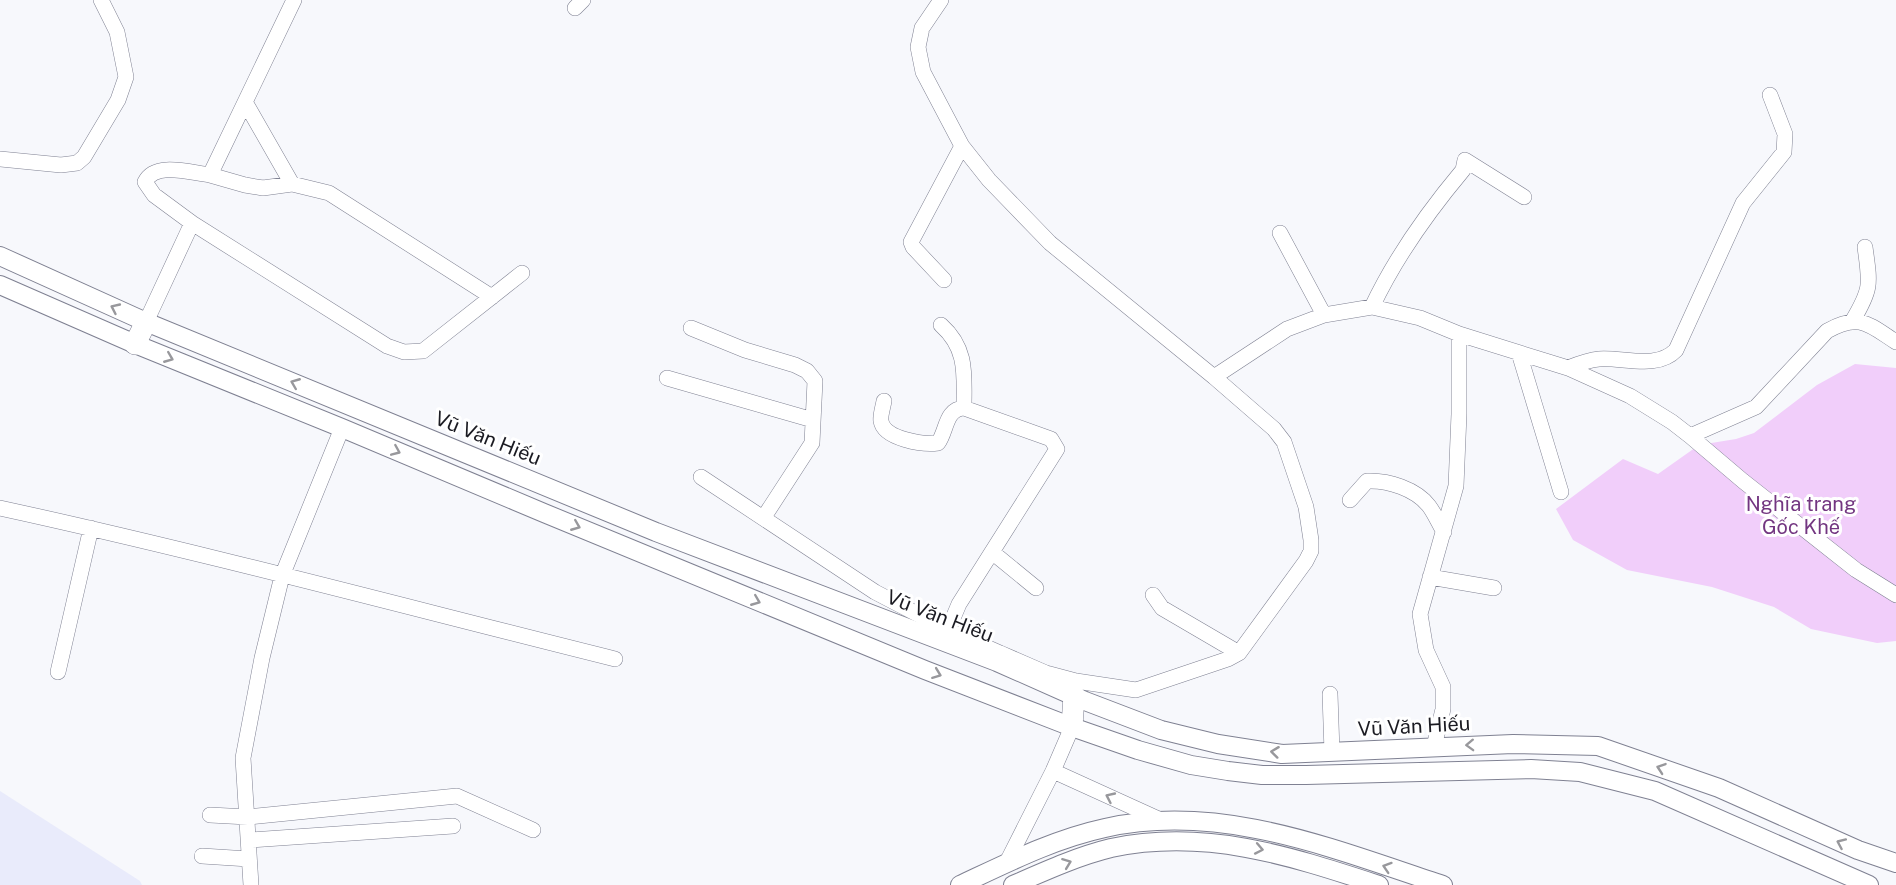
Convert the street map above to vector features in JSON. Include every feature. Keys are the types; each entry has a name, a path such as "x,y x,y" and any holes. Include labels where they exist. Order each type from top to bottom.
{"highway":[{"path":"135,344 146,322"},
{"path":"1072,727 1074,695"}],"main road":[{"name":"Vũ Văn Hiếu","path":"0,256 146,322 666,536 998,658 1085,701 1161,730 1218,744 1282,754 1513,744 1598,746 1719,788 1858,850 1896,863"},
{"path":"0,285 135,344 925,670 1138,750 1191,765 1262,775 1306,776 1531,769 1580,772 1655,790 1869,885"},
{"path":"960,885 1071,838 1105,828 1187,820 1235,824 1277,832 1443,885"},
{"path":"1013,885 1110,849 1188,840 1232,844 1275,853 1379,885"}],"street":[{"path":"0,159 61,165 77,163 84,157 118,100 126,77 117,32 101,0"},
{"path":"210,175 294,0"},
{"path":"701,477 875,592 998,658 1076,681 1136,690 1198,670 1239,653 1306,561 1311,551 1311,540 1306,507 1284,442 1263,418 1050,243 989,180 962,146 923,72 918,47 922,28 941,0"},
{"path":"1568,368 1600,359 1660,360 1670,357 1676,351 1743,202 1784,152 1785,134 1770,95"},
{"path":"245,102 292,184"},
{"path":"944,280 913,248 911,242 962,146"},
{"path":"1372,307 1388,273 1409,240 1463,170 1465,160 1524,197"},
{"path":"492,297 328,193 308,186 292,184 263,188 210,175 159,170 148,176 146,182 154,195 192,223 387,346 404,352 423,351 492,297 522,273"},
{"path":"146,322 192,223"},
{"path":"1280,233 1324,315"},
{"path":"1853,321 1866,298 1869,282 1865,248"},
{"path":"1214,377 1287,329 1324,315 1372,307 1420,318 1459,334 1568,368 1630,396 1672,422 1856,570 1896,595"},
{"path":"1690,436 1756,407 1827,331 1853,321 1866,323 1896,342"},
{"path":"941,325 956,342 963,360 964,408"},
{"path":"691,328 807,371 815,381 812,442 764,517"},
{"path":"1434,747 1443,709 1443,687 1425,650 1420,624 1422,604 1456,486 1459,334"},
{"path":"1519,353 1561,492"},
{"path":"667,378 813,420"},
{"path":"884,401 881,421 885,429 904,439 930,444 938,443 944,436 947,419 952,412 957,408 964,408 1051,439 1057,448 959,604 948,630"},
{"path":"251,885 243,758 262,658 282,576 342,428"},
{"path":"1350,500 1367,481 1379,480 1392,484 1414,493 1429,506 1444,532"},
{"path":"0,508 159,544 615,659"},
{"path":"58,672 91,528"},
{"path":"992,552 1036,588"},
{"path":"1430,577 1494,588"},
{"path":"1153,595 1162,608 1239,653"},
{"path":"1330,694 1332,752"},
{"path":"1006,864 1053,771 1072,727"},
{"path":"1053,771 1163,821"},
{"path":"210,815 248,817 457,796 533,830"},
{"path":"249,840 453,826"},
{"path":"202,856 249,859"}],"shaded area":[{"path":"0,791 140,881 142,885 0,885"}],"green space":[{"name":"Nghĩa trang Gốc Khế","path":"1855,364 1896,368 1896,641 1877,643 1811,629 1774,607 1712,587 1627,570 1573,540 1556,509 1623,459 1658,474 1699,445 1736,439 1754,433 1817,385"}]}
